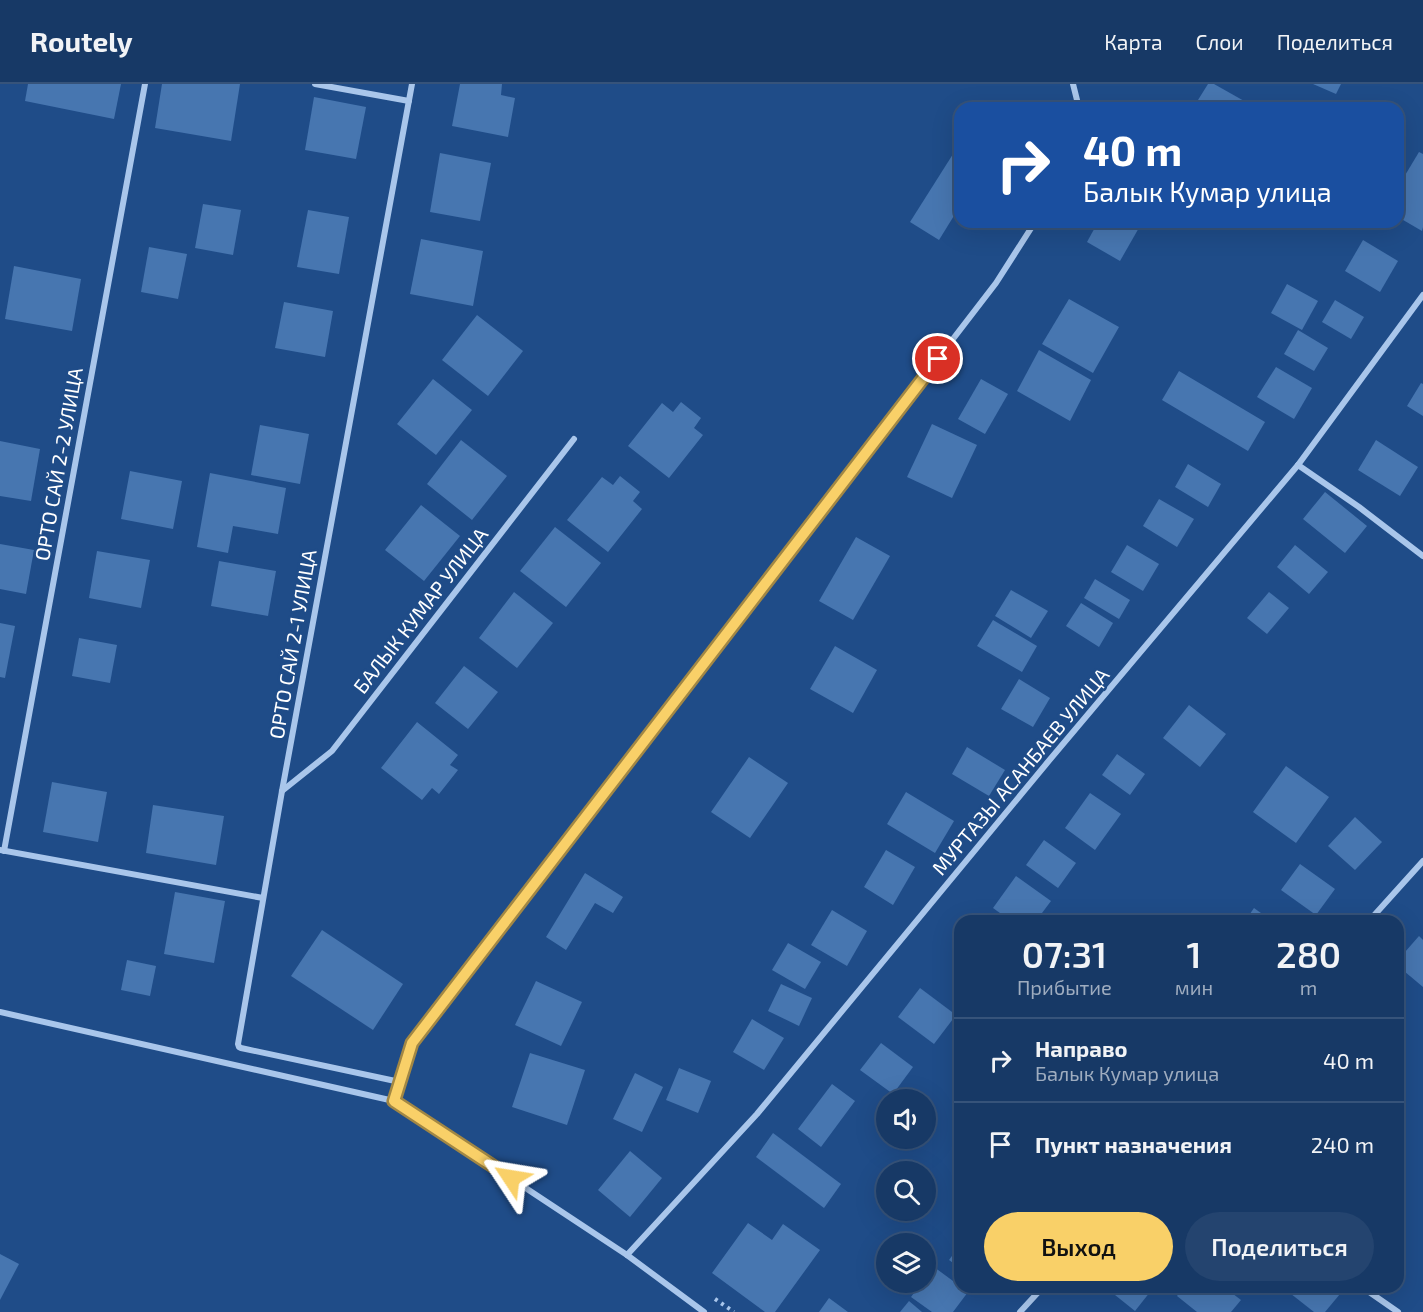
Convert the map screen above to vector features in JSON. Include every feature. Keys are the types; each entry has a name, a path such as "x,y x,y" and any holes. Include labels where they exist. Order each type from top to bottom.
{"street":[{"name":"ОРТО САЙ 2-2 УЛИЦА","path":"2,850 145,84"},
{"path":"315,84 409,101"},
{"name":"ОРТО САЙ 2-1 УЛИЦА","path":"400,1082 239,1047 239,1036 412,84"},
{"path":"1073,84 1077,102"},
{"path":"394,1101 412,1043 996,283 1031,228"},
{"name":"МУРТАЗЫ АСАНБАЕВ УЛИЦА","path":"627,1255 757,1114 1047,763 1298,465 1423,295"},
{"name":"БАЛЫК КУМАР УЛИЦА","path":"282,791 332,751 574,439"},
{"path":"1298,465 1359,507 1423,556"},
{"path":"2,850 263,898"},
{"path":"1374,915 1423,861"},
{"path":"0,1012 394,1101 627,1255 704,1312"},
{"path":"1020,1312 1037,1293"},
{"path":"1371,1293 1398,1312"}],"building":[{"path":"28,84 121,84 114,119 25,101"},
{"path":"162,84 240,84 231,141 155,128"},
{"path":"460,84 502,84 501,95 515,98 508,137 452,126"},
{"path":"1208,84 1214,84 1246,102 1202,102 1198,100"},
{"path":"1313,84 1341,84 1336,94"},
{"path":"314,97 366,107 356,159 305,150"},
{"path":"954,152 954,216 939,240 910,222"},
{"path":"1419,152 1423,154 1422,231 1404,220 1404,177"},
{"path":"440,153 491,163 480,221 430,212"},
{"path":"203,204 241,210 233,255 195,248"},
{"path":"308,210 349,217 339,274 297,267"},
{"path":"1095,228 1139,228 1120,261 1087,242"},
{"path":"421,239 483,251 473,306 410,294"},
{"path":"1363,240 1398,261 1380,292 1345,271"},
{"path":"149,247 187,254 178,299 141,292"},
{"path":"14,266 81,279 72,331 5,319"},
{"path":"1287,284 1318,301 1302,330 1271,313"},
{"path":"1069,299 1119,327 1093,373 1042,344"},
{"path":"1335,300 1364,317 1351,339 1322,322"},
{"path":"284,302 333,311 325,357 275,348"},
{"path":"477,315 523,351 488,396 442,360"},
{"path":"1298,330 1328,348 1314,371 1284,354"},
{"path":"1039,350 1091,380 1070,421 1017,391"},
{"path":"1276,367 1312,388 1294,419 1257,397"},
{"path":"1179,371 1265,422 1248,451 1162,400"},
{"path":"433,379 472,410 436,455 397,424"},
{"path":"981,379 1008,394 985,434 958,419"},
{"path":"1421,383 1423,384 1423,416 1407,406"},
{"path":"681,402 701,418 694,428 703,435 669,478 628,446 662,403 673,412"},
{"path":"932,424 977,445 952,498 907,477"},
{"path":"260,425 309,434 300,484 251,475"},
{"path":"461,440 507,476 472,520 427,484"},
{"path":"1376,440 1418,467 1400,496 1358,470"},
{"path":"0,441 40,449 31,501 0,496"},
{"path":"1188,464 1221,484 1208,507 1175,487"},
{"path":"130,471 182,481 173,529 121,519"},
{"path":"210,473 286,488 278,534 233,526 228,553 197,547"},
{"path":"620,476 640,492 633,501 642,509 608,552 567,520 602,477 613,485"},
{"path":"1325,492 1367,526 1345,553 1303,519"},
{"path":"1159,499 1194,519 1177,547 1143,526"},
{"path":"421,505 460,536 424,581 385,550"},
{"path":"555,527 601,563 566,607 520,571"},
{"path":"856,537 890,556 853,620 819,601"},
{"path":"0,544 34,550 26,594 0,589"},
{"path":"1127,545 1159,564 1143,591 1111,572"},
{"path":"1295,545 1328,572 1309,594 1277,567"},
{"path":"97,551 150,560 141,608 89,598"},
{"path":"219,561 276,571 268,616 211,606"},
{"path":"1095,579 1130,600 1119,619 1084,598"},
{"path":"1011,590 1048,611 1031,638 995,616"},
{"path":"514,592 553,623 517,668 479,638"},
{"path":"1269,592 1289,608 1267,634 1247,618"},
{"path":"1081,603 1113,623 1099,647 1066,626"},
{"path":"993,620 1037,646 1022,672 977,646"},
{"path":"0,623 15,626 5,678 0,677"},
{"path":"79,638 117,645 110,683 72,676"},
{"path":"835,646 877,670 853,713 810,689"},
{"path":"464,666 498,692 468,729 435,703"},
{"path":"1019,679 1050,698 1033,727 1001,709"},
{"path":"1189,705 1226,734 1200,767 1163,738"},
{"path":"417,722 458,755 450,765 458,770 439,794 432,788 422,800 381,768"},
{"path":"967,747 1005,770 989,796 952,774"},
{"path":"1117,754 1145,774 1130,795 1102,775"},
{"path":"749,757 788,783 750,838 711,812"},
{"path":"1286,766 1329,797 1296,843 1253,812"},
{"path":"52,782 107,792 98,842 43,832"},
{"path":"906,792 954,821 935,853 887,824"},
{"path":"1090,793 1121,814 1095,850 1065,828"},
{"path":"153,805 224,816 216,865 146,853"},
{"path":"1355,817 1382,842 1355,870 1328,846"},
{"path":"1044,840 1076,863 1058,888 1026,865"},
{"path":"886,850 915,867 893,905 864,887"},
{"path":"1300,864 1335,889 1316,915 1281,890"},
{"path":"585,873 623,897 613,913 595,903 566,950 546,937"},
{"path":"1016,876 1051,901 1040,915 1003,915 993,908"},
{"path":"175,892 225,901 214,963 164,954"},
{"path":"1254,908 1264,915 1249,915"},
{"path":"832,910 867,931 847,966 811,945"},
{"path":"322,930 403,984 373,1030 291,976"},
{"path":"1419,936 1423,940 1423,987 1404,971 1404,953"},
{"path":"788,943 821,962 805,989 772,970"},
{"path":"127,960 156,966 150,996 121,990"},
{"path":"536,981 582,1002 561,1046 515,1025"},
{"path":"781,984 812,998 799,1026 768,1011"},
{"path":"920,988 954,1014 954,1018 934,1044 898,1017"},
{"path":"752,1019 784,1038 764,1070 733,1052"},
{"path":"881,1043 913,1067 897,1089 886,1089 860,1070"},
{"path":"530,1053 585,1070 567,1125 512,1107"},
{"path":"679,1068 711,1081 698,1113 666,1100"},
{"path":"635,1073 663,1087 642,1132 613,1119"},
{"path":"832,1084 855,1101 821,1147 798,1129"},
{"path":"773,1133 841,1184 824,1208 756,1157"},
{"path":"630,1151 662,1178 630,1217 598,1190"},
{"path":"748,1223 772,1240 783,1224 820,1250 775,1312 765,1312 712,1273"},
{"path":"954,1253 954,1264 949,1260"},
{"path":"0,1254 19,1264 0,1300"},
{"path":"936,1268 954,1282 954,1293 967,1293 953,1312 932,1312 911,1297 914,1293 936,1293"},
{"path":"1112,1293 1149,1293 1135,1311"},
{"path":"1179,1293 1232,1293 1241,1300 1231,1312 1197,1312 1177,1296"},
{"path":"1290,1293 1340,1294 1325,1312 1314,1312"},
{"path":"829,1298 848,1312 819,1312"},
{"path":"909,1301 922,1312 900,1312"}],"route":[{"path":"511,1178 394,1101 412,1043 938,359"}]}
